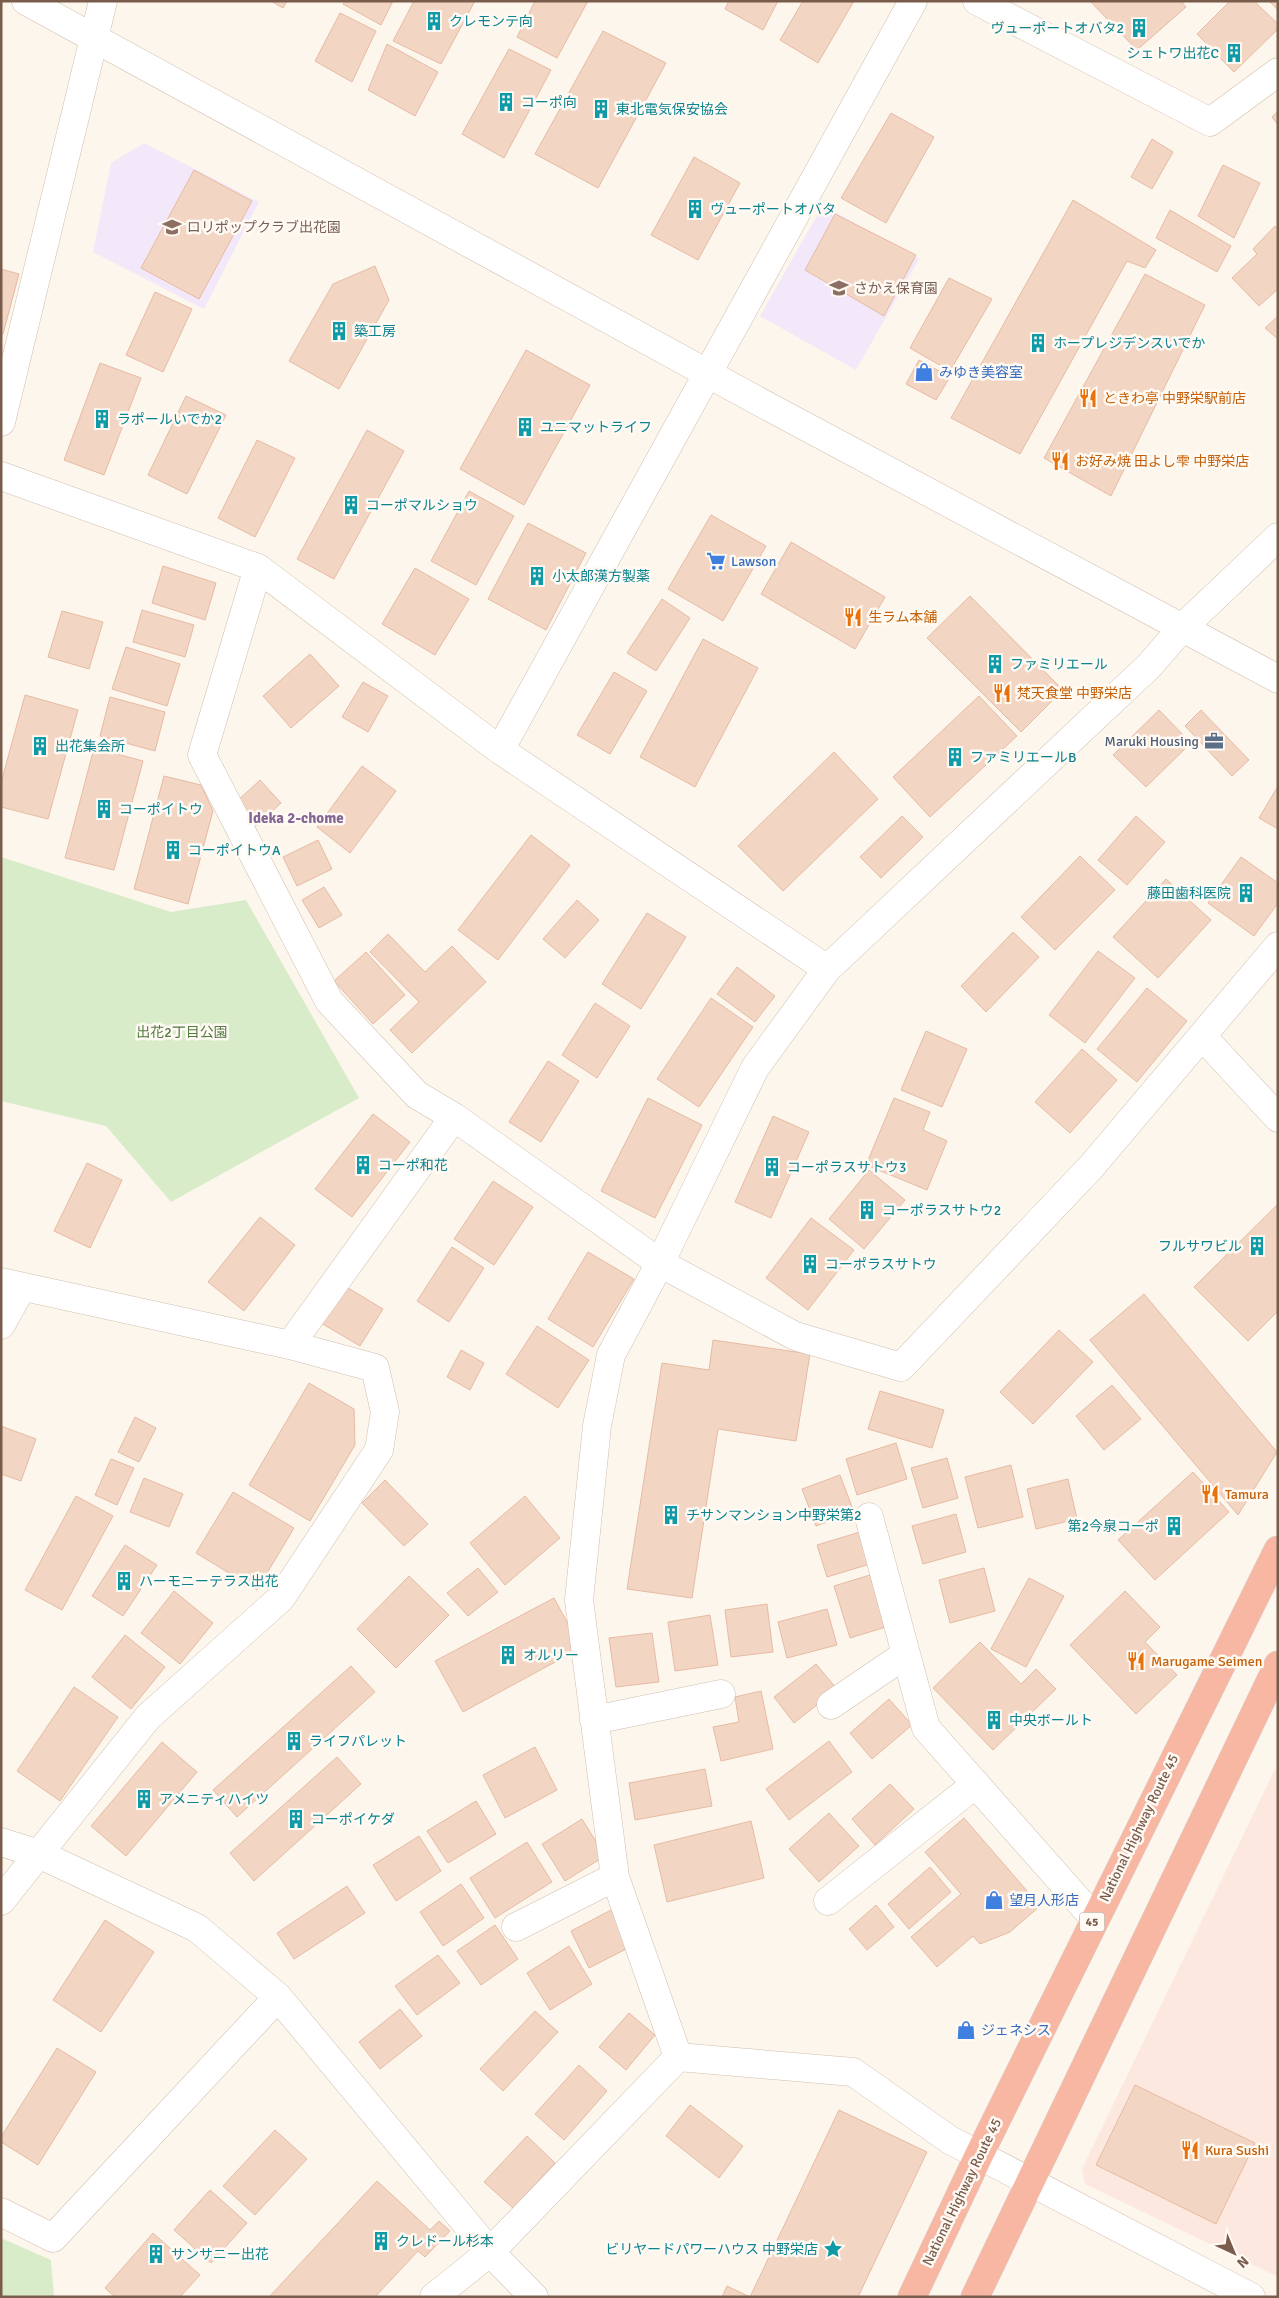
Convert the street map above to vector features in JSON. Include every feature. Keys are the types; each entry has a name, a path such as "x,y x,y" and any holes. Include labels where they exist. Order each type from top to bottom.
{"highway":[{"name":"National Highway Route 45","path":"912,2297 979,2154 1094,1918 1278,1550"},
{"path":"975,2297 1278,1666"}],"street":[{"path":"26,1 707,373 1278,680"},
{"path":"1,422 103,1"},
{"path":"500,750 913,1"},
{"path":"977,1 1210,122 1278,72"},
{"path":"1,476 258,568 500,750 827,969"},
{"path":"678,2057 615,1877 579,1600 597,1426 611,1355 660,1263 755,1068 827,969 1148,666 1182,628 1278,538"},
{"path":"258,568 202,755 329,1001 417,1095 454,1117 660,1263 795,1336 901,1367 1091,1167 1278,946"},
{"path":"1202,1036 1278,1118"},
{"path":"290,1345 454,1117"},
{"path":"1,1325 12,1285 290,1345 375,1368 384,1412 379,1450 281,1598 148,1717 1,1901"},
{"path":"869,1517 926,1728 1094,1918"},
{"path":"831,1706 906,1654"},
{"path":"594,1720 721,1694"},
{"path":"828,1901 976,1784"},
{"path":"1,1842 39,1854 197,1928 278,1997 490,2252 534,2297"},
{"path":"516,1927 615,1877"},
{"path":"1,2212 53,2238 278,1997"},
{"path":"678,2057 853,2072 950,2140 1251,2297"},
{"path":"434,2297 490,2252 678,2057"}],"shaded area":[{"name":"ロリポップクラブ出花園","path":"144,143 259,202 204,309 93,252 111,163"},
{"name":"さかえ保育園","path":"823,205 919,259 856,370 760,316"},
{"path":"1278,1763 1278,2277 1085,2184 1082,2169"}],"green space":[{"name":"出花2丁目公園","path":"1,857 171,912 246,900 359,1098 171,1202 106,1126 1,1101"},
{"path":"1,2238 51,2260 54,2297 1,2297"}],"building":[{"path":"271,1 287,1 283,8"},
{"path":"345,1 393,1 381,25 343,4"},
{"name":"クレモンテ向","path":"414,1 475,1 441,64 393,41"},
{"path":"535,1 588,1 557,58 517,37"},
{"path":"729,1 778,1 763,30 725,9"},
{"path":"803,1 854,1 818,63 780,40"},
{"name":"ヴューポートオバタ2","path":"1090,1 1181,1 1186,7 1137,50"},
{"name":"シェトワ出花C","path":"1230,1 1254,1 1278,24 1278,29 1234,72 1197,34"},
{"path":"1269,1 1278,1 1278,10"},
{"path":"340,13 376,31 352,82 315,61"},
{"name":"東北電気保安協会","path":"603,31 666,63 598,188 535,154"},
{"path":"387,44 438,72 415,116 368,90"},
{"name":"コーポ向","path":"509,49 551,70 504,158 462,134"},
{"path":"1278,111 1278,125 1272,117"},
{"path":"891,113 934,137 886,223 841,198"},
{"path":"1152,139 1173,152 1152,189 1131,177"},
{"name":"ヴューポートオバタ","path":"694,157 740,183 698,260 651,235"},
{"path":"1223,165 1260,183 1234,238 1198,216"},
{"path":"194,170 252,201 199,299 141,268"},
{"name":"ホープレジデンスいでか","path":"1073,200 1156,250 1145,268 1127,261 1020,454 951,418"},
{"path":"1170,210 1231,246 1217,272 1156,238"},
{"path":"835,214 916,255 884,316 805,270"},
{"path":"1275,226 1278,229 1278,289 1259,306 1232,278 1257,254 1253,249"},
{"name":"築工房","path":"375,266 389,300 339,389 289,361 333,284"},
{"path":"1,269 19,274 3,334 1,333"},
{"path":"1145,274 1205,305 1111,496 1044,458"},
{"path":"949,278 992,299 950,371 910,348"},
{"path":"155,292 192,309 163,372 126,355"},
{"path":"1278,316 1278,339 1265,328"},
{"name":"ユニマットライフ","path":"526,350 590,385 524,505 460,469"},
{"path":"919,360 950,377 936,400 906,384"},
{"name":"ラポールいでか2","path":"100,363 141,378 104,475 64,460"},
{"path":"186,396 226,415 187,494 148,475"},
{"name":"コーポマルショウ","path":"367,430 404,451 334,579 297,559"},
{"path":"257,440 295,458 255,537 218,518"},
{"path":"469,491 514,516 476,585 431,561"},
{"path":"711,515 766,546 723,621 668,589"},
{"name":"小太郎漢方製薬","path":"528,523 586,553 546,630 488,599"},
{"path":"791,542 885,597 855,649 761,594"},
{"path":"163,566 216,583 205,620 152,603"},
{"path":"415,568 469,599 435,655 382,624"},
{"name":"ファミリエール","path":"970,596 1063,690 1021,732 927,638"},
{"path":"662,599 690,618 656,671 627,653"},
{"path":"142,610 194,625 185,657 133,642"},
{"path":"62,611 103,622 89,669 48,657"},
{"path":"703,639 758,668 695,787 640,757"},
{"path":"126,647 180,664 167,706 112,689"},
{"path":"310,654 339,686 291,728 263,696"},
{"path":"614,672 647,691 610,754 577,735"},
{"path":"363,682 388,696 368,732 342,717"},
{"name":"出花集会所","path":"25,695 78,710 48,819 1,807 1,783"},
{"name":"ファミリエールB","path":"979,696 1017,736 930,817 893,777"},
{"path":"110,697 165,712 155,751 100,736"},
{"path":"1159,710 1191,743 1146,787 1113,755"},
{"path":"1201,710 1249,760 1232,776 1185,726"},
{"name":"コーポイトウ","path":"94,748 143,761 114,870 65,858"},
{"path":"834,752 878,799 783,891 738,846"},
{"path":"362,766 396,791 350,853 317,827"},
{"name":"コーポイトウA","path":"164,776 201,785 213,811 188,904 134,889"},
{"path":"260,780 281,803 256,826 235,803"},
{"path":"1278,786 1278,829 1259,818"},
{"path":"902,816 923,837 881,878 860,857"},
{"path":"1136,816 1165,842 1127,885 1098,860"},
{"path":"531,835 570,865 498,960 458,930"},
{"path":"318,840 332,869 297,886 283,857"},
{"path":"1080,856 1115,890 1055,950 1021,917"},
{"name":"藤田歯科医院","path":"1241,857 1278,883 1278,903 1254,936 1208,903"},
{"path":"1166,879 1211,920 1158,978 1113,937"},
{"path":"324,887 342,915 319,928 302,900"},
{"path":"577,900 599,920 565,958 543,939"},
{"path":"647,913 686,937 641,1009 602,984"},
{"path":"1013,932 1039,957 986,1012 961,986"},
{"path":"388,934 425,972 452,946 486,982 412,1053 390,1030 419,1002 370,952"},
{"path":"1098,951 1135,978 1085,1043 1049,1015"},
{"path":"366,952 405,995 373,1024 334,981"},
{"path":"737,967 775,996 755,1022 717,994"},
{"path":"1147,988 1187,1021 1137,1082 1097,1049"},
{"path":"711,998 753,1027 699,1107 657,1079"},
{"path":"595,1003 630,1026 597,1078 562,1055"},
{"path":"926,1031 967,1049 942,1107 901,1090"},
{"path":"1082,1049 1117,1080 1070,1133 1035,1102"},
{"path":"548,1061 579,1081 541,1142 509,1122"},
{"path":"648,1098 702,1125 655,1218 601,1191"},
{"path":"894,1098 930,1112 923,1130 947,1141 927,1190 866,1165"},
{"name":"コーポ和花","path":"373,1114 410,1142 352,1217 315,1189"},
{"name":"コーポラスサトウ3","path":"773,1116 809,1132 771,1218 735,1202"},
{"path":"87,1163 122,1180 90,1248 54,1231"},
{"name":"コーポラスサトウ2","path":"869,1170 905,1200 864,1249 829,1219"},
{"path":"493,1181 533,1207 494,1265 454,1239"},
{"name":"フルサワビル","path":"1278,1204 1278,1311 1248,1341 1194,1287"},
{"path":"260,1217 295,1245 244,1311 208,1282"},
{"name":"コーポラスサトウ","path":"811,1218 854,1250 808,1310 766,1278"},
{"path":"452,1247 484,1268 449,1322 417,1301"},
{"path":"588,1252 634,1279 593,1347 548,1319"},
{"path":"345,1286 383,1309 360,1346 321,1323"},
{"path":"1144,1294 1277,1452 1238,1515 1090,1340"},
{"path":"537,1326 589,1360 558,1408 506,1374"},
{"path":"1059,1330 1093,1362 1033,1424 1000,1392"},
{"name":"チサンマンション中野栄第2","path":"713,1340 810,1354 796,1441 718,1429 692,1598 627,1589 662,1363 709,1370"},
{"path":"461,1350 484,1363 470,1390 447,1377"},
{"path":"309,1383 354,1409 355,1445 310,1521 249,1485"},
{"path":"1112,1385 1141,1419 1104,1450 1076,1416"},
{"path":"880,1391 944,1410 932,1448 868,1429"},
{"path":"135,1417 156,1428 139,1462 118,1452"},
{"path":"1,1426 36,1439 21,1481 1,1474"},
{"path":"896,1443 907,1479 857,1495 846,1459"},
{"path":"947,1458 958,1498 923,1508 911,1468"},
{"path":"111,1459 134,1468 117,1505 95,1495"},
{"path":"1011,1465 1023,1517 978,1528 965,1477"},
{"name":"第2今泉コーポ","path":"1193,1472 1229,1512 1155,1580 1118,1540"},
{"path":"840,1475 854,1512 816,1526 802,1489"},
{"path":"144,1478 183,1494 169,1527 130,1512"},
{"path":"1068,1479 1077,1519 1036,1529 1027,1489"},
{"path":"385,1480 428,1524 404,1546 362,1503"},
{"path":"233,1492 294,1528 257,1590 196,1553"},
{"path":"76,1496 113,1516 62,1610 25,1590"},
{"path":"525,1496 560,1538 505,1585 470,1543"},
{"path":"956,1514 966,1552 923,1564 912,1526"},
{"path":"860,1532 870,1564 827,1577 817,1545"},
{"name":"ハーモニーテラス出花","path":"125,1545 157,1565 123,1616 92,1596"},
{"path":"478,1568 498,1592 468,1616 447,1593"},
{"path":"984,1568 995,1611 950,1623 939,1580"},
{"path":"870,1575 886,1627 850,1638 834,1586"},
{"path":"409,1576 449,1615 396,1668 357,1629"},
{"path":"1029,1578 1064,1596 1026,1667 991,1649"},
{"path":"174,1591 213,1623 180,1664 141,1633"},
{"path":"1125,1591 1160,1627 1145,1642 1177,1675 1136,1714 1070,1645"},
{"name":"オルリー","path":"554,1598 581,1648 463,1712 435,1661"},
{"path":"767,1604 773,1652 731,1657 725,1610"},
{"path":"827,1609 837,1645 787,1658 778,1622"},
{"path":"710,1615 718,1665 675,1671 668,1622"},
{"path":"652,1633 659,1682 616,1687 609,1638"},
{"path":"125,1635 165,1667 131,1709 92,1677"},
{"name":"中央ボールト","path":"980,1642 1021,1684 1036,1669 1056,1689 993,1750 933,1688"},
{"path":"816,1664 837,1689 794,1723 774,1697"},
{"name":"ライフパレット","path":"351,1666 375,1692 237,1817 213,1790"},
{"path":"74,1687 118,1717 60,1801 17,1771"},
{"path":"761,1691 773,1749 721,1761 713,1727 739,1722 735,1697"},
{"path":"889,1699 912,1725 872,1759 850,1733"},
{"path":"829,1741 852,1772 789,1820 766,1789"},
{"name":"アメニティハイツ","path":"162,1742 197,1772 126,1856 91,1826"},
{"path":"535,1747 557,1790 505,1818 483,1775"},
{"name":"コーポイケダ","path":"337,1757 361,1784 254,1881 230,1853"},
{"path":"705,1769 712,1806 635,1820 629,1783"},
{"path":"890,1784 914,1809 875,1845 852,1819"},
{"path":"476,1801 496,1834 448,1863 427,1831"},
{"path":"829,1813 859,1846 819,1882 789,1849"},
{"path":"964,1818 1040,1906 1010,1932 980,1944 973,1936 937,1967 911,1937 961,1894 925,1852"},
{"path":"582,1819 605,1856 565,1881 542,1844"},
{"path":"751,1821 764,1878 667,1902 654,1845"},
{"path":"419,1836 441,1871 396,1901 373,1865"},
{"path":"527,1842 552,1882 495,1918 470,1878"},
{"path":"930,1867 951,1892 909,1929 888,1904"},
{"path":"461,1884 484,1918 443,1946 420,1912"},
{"path":"347,1886 365,1913 294,1959 277,1933"},
{"path":"876,1905 894,1927 867,1950 849,1929"},
{"path":"613,1909 632,1946 589,1968 571,1931"},
{"path":"105,1920 154,1952 101,2032 53,2000"},
{"path":"495,1925 518,1959 481,1985 457,1951"},
{"path":"569,1946 592,1984 550,2010 527,1973"},
{"path":"438,1955 460,1983 417,2015 395,1986"},
{"path":"400,2009 422,2036 380,2069 359,2042"},
{"path":"535,2011 558,2032 503,2091 480,2069"},
{"path":"629,2013 655,2035 626,2070 599,2047"},
{"path":"57,2048 96,2072 38,2165 1,2142 1,2137"},
{"path":"579,2065 607,2091 564,2140 535,2114"},
{"path":"1135,2085 1255,2143 1216,2224 1096,2165"},
{"path":"690,2105 743,2146 719,2178 666,2136"},
{"path":"839,2110 927,2152 858,2297 750,2297"},
{"path":"275,2130 307,2159 255,2215 223,2186"},
{"path":"527,2136 555,2163 513,2208 484,2182"},
{"name":"クレドール杉本","path":"377,2181 430,2230 439,2221 450,2231 425,2257 418,2251 375,2297 269,2297"},
{"path":"210,2190 247,2223 211,2263 174,2230"},
{"name":"サンサニー出花","path":"153,2233 200,2275 180,2297 115,2297 105,2288"},
{"path":"727,2286 750,2297 722,2297"}],"place":[{"name":"クレモンテ向","path":"434,21"},
{"name":"ヴューポートオバタ2","path":"1139,28"},
{"name":"シェトワ出花C","path":"1234,53"},
{"name":"コーポ向","path":"506,102"},
{"name":"東北電気保安協会","path":"601,109"},
{"name":"ヴューポートオバタ","path":"695,209"},
{"name":"ロリポップクラブ出花園","path":"172,227"},
{"name":"さかえ保育園","path":"839,288"},
{"name":"築工房","path":"339,331"},
{"name":"ホープレジデンスいでか","path":"1038,343"},
{"name":"みゆき美容室","path":"924,372"},
{"name":"ときわ亭 中野栄駅前店","path":"1088,398"},
{"name":"ラポールいでか2","path":"102,419"},
{"name":"ユニマットライフ","path":"525,427"},
{"name":"お好み焼 田よし雫 中野栄店","path":"1060,461"},
{"name":"コーポマルショウ","path":"351,505"},
{"name":"Lawson","path":"716,561"},
{"name":"小太郎漢方製薬","path":"537,576"},
{"name":"生ラム本舗","path":"853,617"},
{"name":"ファミリエール","path":"995,664"},
{"name":"梵天食堂 中野栄店","path":"1002,693"},
{"name":"Maruki Housing","path":"1214,741"},
{"name":"出花集会所","path":"40,746"},
{"name":"ファミリエールB","path":"955,757"},
{"name":"コーポイトウ","path":"104,809"},
{"name":"コーポイトウA","path":"173,850"},
{"name":"藤田歯科医院","path":"1246,893"},
{"name":"コーポ和花","path":"363,1165"},
{"name":"コーポラスサトウ3","path":"772,1167"},
{"name":"コーポラスサトウ2","path":"867,1210"},
{"name":"フルサワビル","path":"1257,1246"},
{"name":"コーポラスサトウ","path":"810,1264"},
{"name":"Tamura","path":"1210,1494"},
{"name":"チサンマンション中野栄第2","path":"671,1515"},
{"name":"第2今泉コーポ","path":"1174,1526"},
{"name":"ハーモニーテラス出花","path":"124,1581"},
{"name":"オルリー","path":"508,1655"},
{"name":"Marugame Seimen","path":"1136,1661"},
{"name":"中央ボールト","path":"994,1720"},
{"name":"ライフパレット","path":"294,1741"},
{"name":"アメニティハイツ","path":"144,1799"},
{"name":"コーポイケダ","path":"296,1819"},
{"name":"望月人形店","path":"994,1900"},
{"name":"ジェネシス","path":"966,2030"},
{"name":"Kura Sushi","path":"1190,2150"},
{"name":"クレドール杉本","path":"381,2241"},
{"name":"ビリヤードパワーハウス 中野栄店","path":"833,2249"},
{"name":"サンサニー出花","path":"156,2254"}],"district":[{"name":"Ideka 2-chome","path":"296,818"}]}
